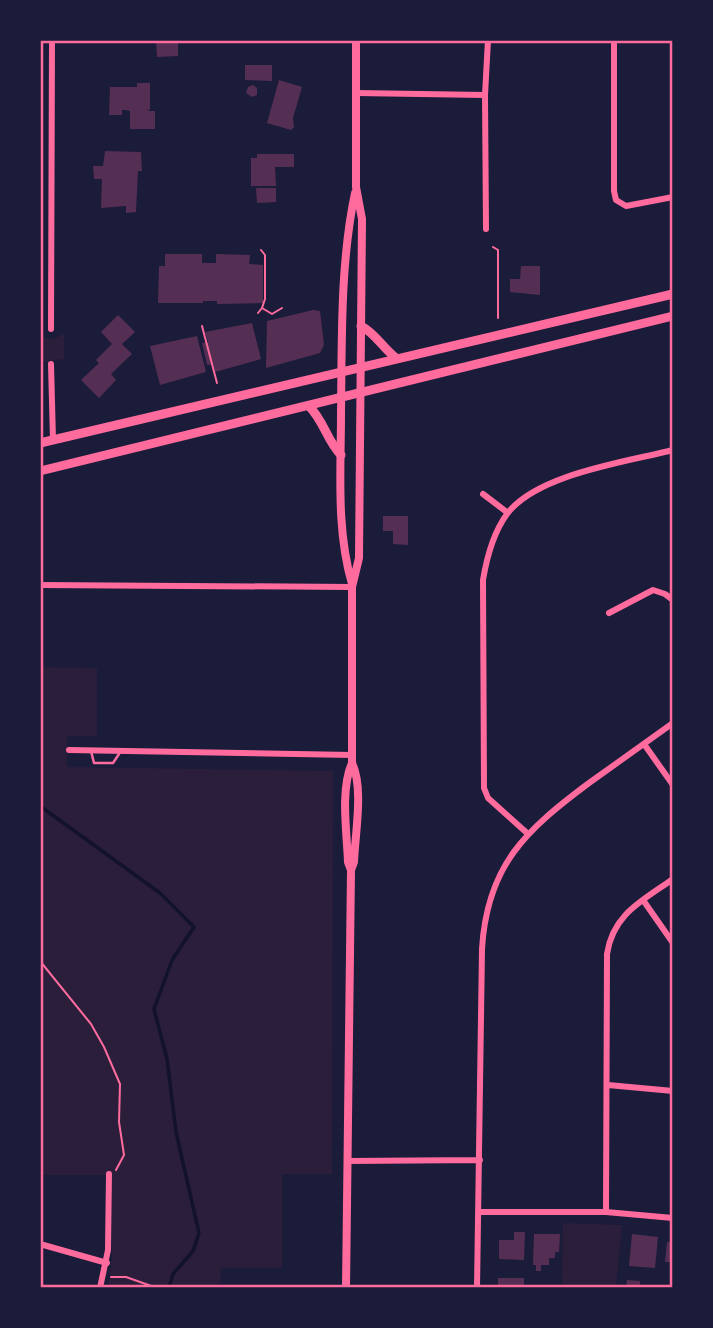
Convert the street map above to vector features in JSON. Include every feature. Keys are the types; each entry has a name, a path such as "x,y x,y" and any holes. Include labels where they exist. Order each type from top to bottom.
{"main road":[{"path":"346,1288 351,870 354,862 357,792 357,774 352,759 352,587 359,558 361,366 362,219 356,187 356,40"},
{"path":"352,587 345,559 341,519 341,398 349,220 356,187"},
{"path":"40,443 673,294"},
{"path":"40,471 673,316"},
{"path":"361,326 371,331 382,347 396,358"},
{"path":"309,406 320,418 332,446 341,455"}],"street":[{"path":"51,329 52,40"},
{"path":"486,229 485,95 488,40"},
{"path":"614,40 616,200 626,206 673,197"},
{"path":"356,93 485,95"},
{"path":"51,364 53,440"},
{"path":"527,833 488,799 483,781 483,580 488,553 508,513 520,500 540,486 561,478 673,450"},
{"path":"483,494 508,513"},
{"path":"40,585 352,587"},
{"path":"609,613 653,590 673,600"},
{"path":"477,1288 483,934 486,915 500,874 527,833 548,814 673,723"},
{"path":"644,744 673,785"},
{"path":"69,750 352,759"},
{"path":"606,1212 607,954 610,935 620,920 673,879"},
{"path":"643,900 673,943"},
{"path":"608,1085 673,1091"},
{"path":"347,1161 480,1160"},
{"path":"100,1288 107,1263 109,1174"},
{"path":"478,1212 606,1212 673,1218"},
{"path":"40,1244 107,1263"}],"lane":[{"path":"91,750 94,763 113,763 120,751"}],"path":[{"path":"493,247 498,250 498,318"},
{"path":"258,313 265,299 265,255 261,250"},
{"path":"262,309 272,314 282,308"},
{"path":"202,326 217,383"},
{"path":"40,961 91,1024 104,1046 120,1084 119,1122 124,1155 119,1169 109,1174"},
{"path":"110,1277 126,1277 157,1288"}],"shaded area":[{"path":"64,334 64,359 41,362 40,412 40,337 53,339"},
{"path":"40,667 97,668 97,736 67,736 67,767 333,771 332,1174 282,1174 282,1268 221,1268 220,1288 108,1288 112,1258 112,1175 40,1175"},
{"path":"563,1223 622,1225 616,1288 562,1288"}],"building":[{"path":"156,40 178,40 178,56 157,57"},
{"path":"245,65 272,65 272,81 245,80"},
{"path":"279,80 302,87 293,118 294,127 291,130 267,123"},
{"path":"137,83 150,83 148,111 155,111 155,129 130,129 130,111 122,110 122,115 109,115 110,87 137,87"},
{"path":"253,85 257,88 257,95 252,97 246,93 248,87"},
{"path":"105,151 141,152 142,171 138,171 136,212 126,213 126,206 101,208 102,179 94,179 93,166 103,166"},
{"path":"257,154 294,154 294,167 275,167 276,186 251,186 251,158 257,158"},
{"path":"256,188 276,188 276,202 257,203"},
{"path":"165,254 202,254 202,263 216,263 216,254 250,255 249,264 263,265 263,303 158,303 159,266 165,266"},
{"path":"521,266 540,266 540,295 510,292 510,279 520,279"},
{"path":"313,310 320,311 324,345 320,353 266,368 267,321"},
{"path":"118,315 135,332 122,344 132,354 111,374 116,380 99,398 81,380 99,363 96,360 112,344 101,332"},
{"path":"252,323 261,359 215,372 213,364 207,365 202,343 208,342 205,332"},
{"path":"197,336 206,372 160,385 150,346"},
{"path":"383,516 408,516 408,545 393,544 393,531 383,531"},
{"path":"514,1232 525,1232 524,1260 499,1259 499,1240 514,1240"},
{"path":"534,1234 560,1234 559,1252 555,1252 555,1258 549,1258 549,1265 541,1265 541,1271 536,1271 536,1265 533,1265"},
{"path":"632,1234 658,1237 655,1268 629,1266"},
{"path":"667,1242 673,1243 673,1262 665,1262"},
{"path":"498,1278 524,1278 524,1288 498,1288"},
{"path":"627,1280 640,1281 640,1288 626,1288"}],"waterway":[{"path":"40,806 160,893 194,927 172,960 154,1009 167,1059 176,1132 199,1233 193,1251 173,1274 169,1288"}]}
